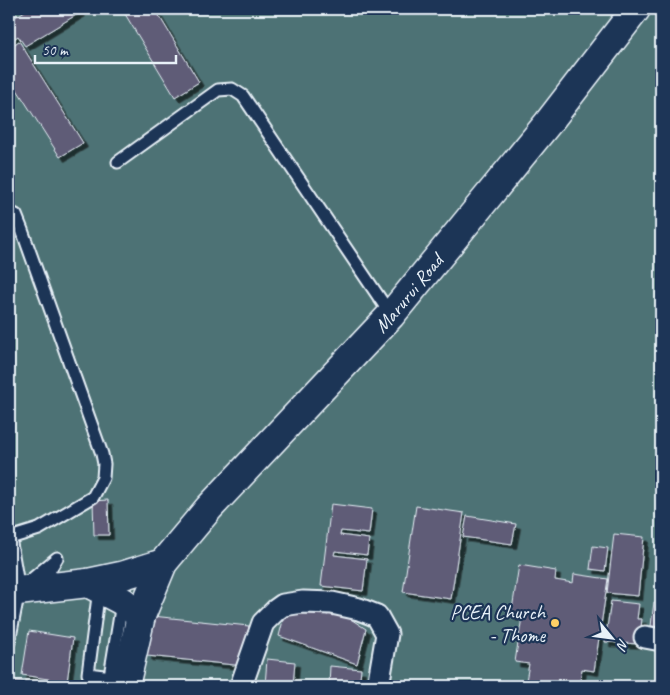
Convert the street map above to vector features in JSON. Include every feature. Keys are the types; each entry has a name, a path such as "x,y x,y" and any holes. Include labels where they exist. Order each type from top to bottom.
{"street":[{"name":"Marurui Road","path":"120,680 110,594 164,563 209,508 391,315 548,123 636,9"},
{"path":"14,591 110,594 164,563"},
{"path":"241,686 263,623 283,605 317,602 359,609 377,616 386,634 378,686"}],"lane":[{"path":"118,162 218,90 232,89 243,96 391,315"},
{"path":"9,212 16,215 22,230 104,464 103,478 93,498 39,529 9,538 14,591 9,642"},
{"path":"110,594 88,674 120,680"}],"green space":[{"path":"9,9 661,9 661,686 9,686"}],"building":[{"path":"28,9 79,9 81,12 25,46 18,36 11,41 9,37 9,21"},
{"path":"122,9 155,9 199,82 175,97"},
{"path":"19,41 83,143 60,157 9,77 9,48"},
{"path":"108,500 109,535 94,535 93,501"},
{"path":"331,504 372,509 369,534 341,531 340,535 369,539 367,555 335,551 334,555 367,559 363,591 321,586"},
{"path":"416,506 464,513 451,599 403,592"},
{"path":"467,516 516,524 512,544 463,537"},
{"path":"614,534 644,537 638,596 607,593"},
{"path":"593,546 608,548 605,571 590,569"},
{"path":"519,565 556,571 555,580 573,583 574,574 608,579 594,671 582,669 579,686 556,686 526,681 529,664 515,662 522,617 511,616"},
{"path":"611,601 639,604 637,619 642,619 639,644 605,642"},
{"path":"654,602 661,603 661,627 651,626"},
{"path":"309,610 328,615 330,610 346,616 366,629 357,664 279,636 285,613"},
{"path":"152,616 249,626 244,666 147,656"},
{"path":"29,631 73,638 67,682 22,675"},
{"path":"267,659 295,662 293,686 265,686"},
{"path":"330,666 361,669 359,686 329,686"},
{"path":"9,680 74,686 9,686"}],"place":[{"name":"PCEA Church - Thome","path":"555,623"}]}
